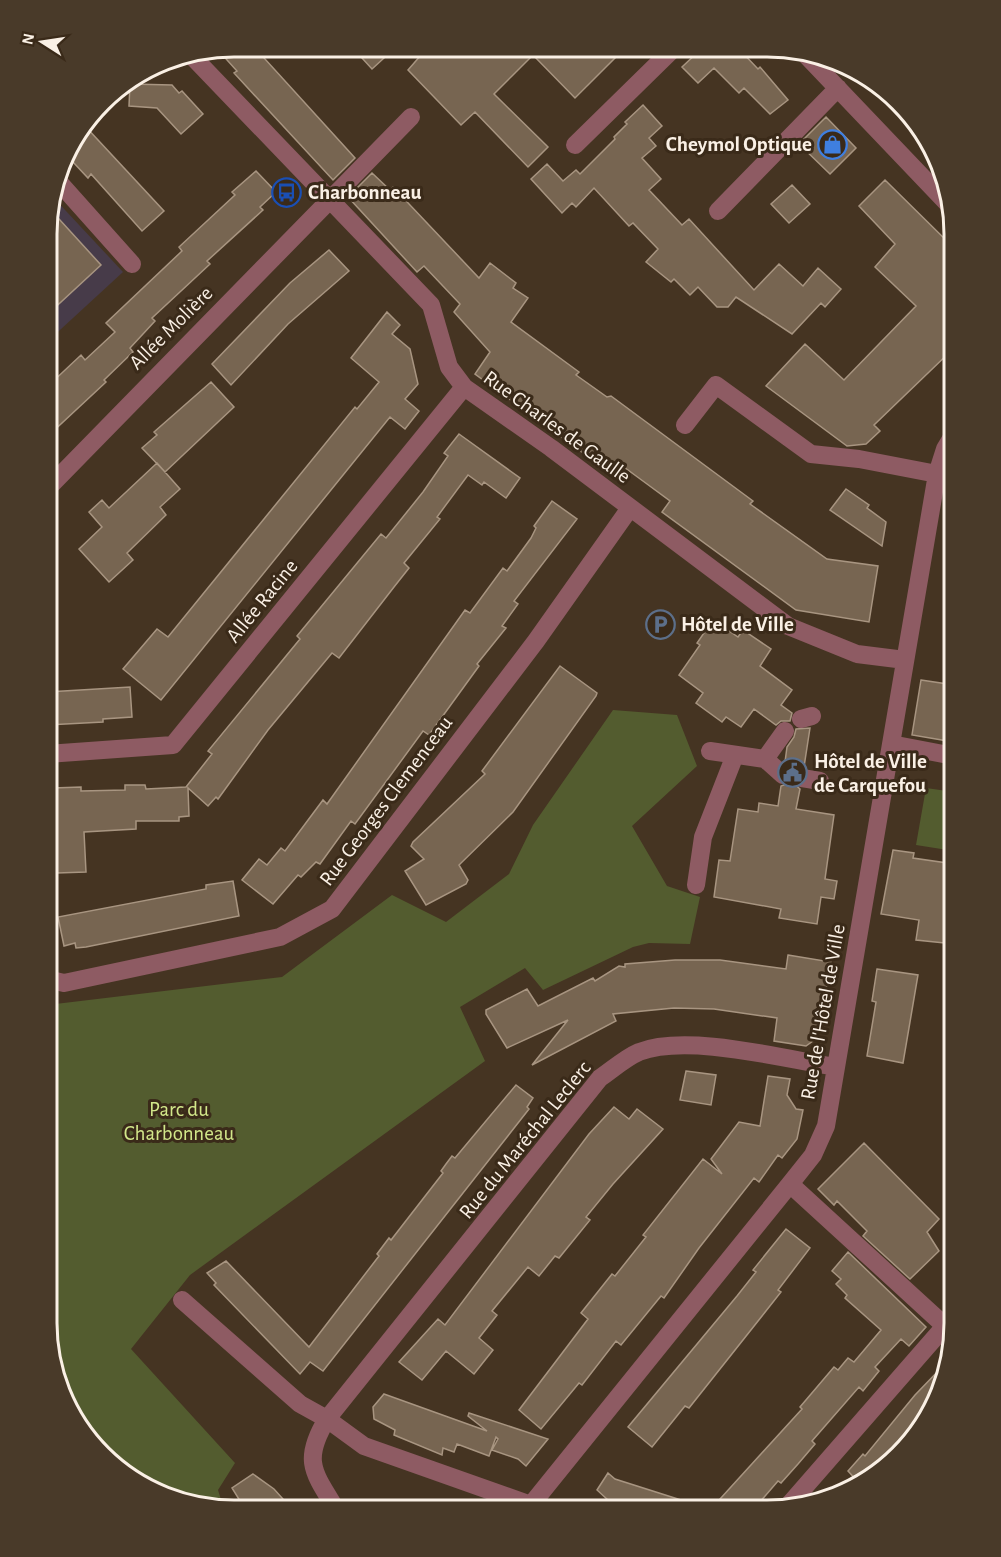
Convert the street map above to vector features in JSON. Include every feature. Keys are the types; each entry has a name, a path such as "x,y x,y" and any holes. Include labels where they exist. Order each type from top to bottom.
{"street":[{"path":"575,145 665,57"},
{"name":"Rue Charles de Gaulle","path":"197,61 431,305 449,367 464,387 788,626 857,654 904,660"},
{"path":"814,63 940,195"},
{"path":"718,211 838,88"},
{"name":"Allée Molière","path":"57,479 328,199 411,117"},
{"path":"63,187 132,264"},
{"path":"685,425 716,385 811,454 859,459 937,474"},
{"name":"Allée Racine","path":"57,753 173,746 464,387"},
{"name":"Rue de l'Hôtel de Ville","path":"543,1500 813,1155 826,1126 904,660 937,474 944,452"},
{"name":"Rue Georges Clemenceau","path":"57,982 63,983 280,937 332,909 536,641 630,508"},
{"path":"765,759 785,731"},
{"path":"891,744 944,754"},
{"path":"710,751 765,759 783,775"},
{"path":"696,885 703,837 735,754"},
{"name":"Rue du Maréchal Leclerc","path":"330,1500 313,1472 314,1441 327,1419 600,1078 639,1052 682,1045 736,1050 836,1067"},
{"path":"790,1185 944,1313"},
{"path":"182,1300 300,1404 327,1419 364,1446 518,1500"},
{"path":"795,1498 944,1325"}],"shaded area":[{"path":"60,205 123,272 57,333 57,234"}],"green space":[{"name":"Parc du Charbonneau","path":"613,710 677,715 697,766 632,826 667,886 700,897 690,944 649,943 633,947 543,990 525,968 460,1007 485,1061 190,1275 131,1349 235,1463 218,1490 221,1499 188,1494 146,1476 126,1463 94,1431 71,1390 60,1357 57,1323 57,1004 282,977 392,895 446,922 509,874 533,825"},
{"path":"926,788 944,791 944,849 916,845"}],"building":[{"path":"263,57 355,158 333,180 234,73 237,71 225,58"},
{"path":"361,57 385,57 372,69"},
{"path":"419,57 531,57 494,94 548,147 528,167 475,112 461,125 408,70"},
{"path":"535,57 616,57 575,98"},
{"path":"693,57 747,57 758,69 760,67 788,100 770,114 744,88 739,93 714,68 698,83 682,67"},
{"path":"141,84 172,85 179,93 182,91 203,114 181,134 157,108 129,106 130,92"},
{"path":"643,105 662,126 649,138 656,146 642,158 661,179 649,190 682,225 689,219 754,290 779,264 803,286 818,268 841,289 825,307 821,303 792,334 736,297 728,307 717,307 698,287 690,295 674,279 671,282 646,262 658,249 633,223 629,226 594,188 576,207 572,203 562,213 531,179 547,164 563,181 576,170 580,174 615,139 614,137 627,124 625,122"},
{"path":"826,117 856,148 830,174 799,144"},
{"path":"90,132 164,211 142,231 91,174 88,178 73,162"},
{"path":"256,171 276,192 260,207 263,210 207,261 210,264 152,318 155,321 130,348 133,352 104,380 106,382 57,428 57,378 81,355 85,360 115,332 106,323 182,251 179,247 235,195 232,192"},
{"path":"372,173 390,190 393,187 479,278 490,263 516,283 513,288 528,298 511,322 579,372 576,375 607,397 611,396 753,501 750,504 827,559 878,566 869,622 796,610 662,512 670,501 647,484 617,462 609,472 475,374 490,352 454,312 460,304 424,266 417,272 348,197"},
{"path":"885,180 944,238 944,358 874,425 880,431 866,444 847,446 766,386 805,344 844,380 916,306 875,267 895,244 859,206"},
{"path":"792,185 810,204 789,223 771,204"},
{"path":"58,218 101,265 57,306"},
{"path":"329,250 349,271 288,324 231,385 212,364 290,283"},
{"path":"387,312 400,325 392,334 410,349 418,384 405,399 419,411 405,429 390,417 161,700 123,669 157,629 168,637 355,407 357,409 379,382 351,358"},
{"path":"211,382 234,407 165,472 142,448 157,435 154,432"},
{"path":"459,434 520,478 506,498 484,482 482,485 468,475 437,517 440,519 404,563 409,568 339,658 332,653 268,730 218,799 216,797 208,806 188,788 189,816 179,817 179,821 136,821 136,829 84,832 86,872 57,873 57,788 81,787 81,791 125,790 125,785 145,785 146,789 186,787 212,754 208,751 300,639 297,636 381,534 386,538 423,492 448,456 444,453"},
{"path":"157,463 180,489 160,507 166,515 127,553 133,560 109,582 79,549 102,527 89,512 102,500 109,508"},
{"path":"846,489 869,505 867,508 886,522 882,546 830,510"},
{"path":"552,501 577,519 514,601 518,604 502,626 506,628 477,664 479,666 429,735 423,731 355,824 351,821 320,864 316,862 301,877 298,875 273,904 242,880 259,859 267,865 281,848 285,851 323,800 327,804 465,610 470,613 503,568 507,571 531,538 536,528 534,526"},
{"path":"713,620 738,637 743,630 771,649 760,666 792,690 781,705 792,713 790,721 781,721 776,725 754,709 741,727 726,717 722,722 696,703 703,693 679,675 700,645 697,643"},
{"path":"560,666 597,693 596,696 513,812 459,865 468,880 466,884 426,905 405,871 424,859 411,846 413,842 485,774 482,771"},
{"path":"921,680 944,683 944,740 912,735"},
{"path":"130,687 132,717 103,719 103,722 57,724 57,691"},
{"path":"810,728 804,767 793,771 785,762 787,747 796,729"},
{"path":"792,782 800,789 796,809 834,815 825,879 837,881 834,899 821,897 817,924 779,918 781,909 714,897 719,860 730,861 738,809 758,812 759,803 778,806 781,786"},
{"path":"893,850 914,853 913,858 944,863 944,943 916,940 919,920 881,914"},
{"path":"233,881 239,916 86,947 76,948 75,943 64,946 58,917 206,889 206,885"},
{"path":"788,955 831,962 817,1038 806,1046 774,1041 777,1018 714,1009 674,1008 613,1014 616,1021 532,1065 568,1020 507,1048 486,1014 486,1010 527,989 538,1006 593,978 595,981 619,966 625,967 625,964 675,960 720,960 786,969"},
{"path":"877,969 918,975 903,1063 867,1056 876,1002 872,1001"},
{"path":"686,1071 716,1075 711,1105 680,1100"},
{"path":"768,1076 790,1079 787,1095 796,1109 803,1110 797,1139 782,1158 778,1155 759,1182 754,1178 699,1248 664,1298 661,1296 621,1345 616,1341 582,1385 579,1383 541,1429 519,1410 588,1319 581,1313 646,1237 643,1235 703,1159 722,1174 711,1159 739,1122 760,1126"},
{"path":"516,1085 533,1098 527,1107 529,1109 323,1371 310,1362 300,1374 214,1285 216,1283 207,1273 226,1261 309,1347 379,1256 377,1254 389,1238 391,1240 443,1173 441,1171 452,1156 455,1158"},
{"path":"614,1107 629,1119 637,1109 663,1129 586,1217 590,1220 559,1258 555,1256 539,1276 528,1267 492,1311 497,1315 479,1338 493,1350 474,1374 446,1351 422,1380 399,1362 438,1319 445,1325 589,1134"},
{"path":"864,1143 939,1219 927,1232 939,1251 910,1279 863,1236 867,1231 837,1201 834,1205 818,1189"},
{"path":"786,1229 810,1248 778,1290 781,1292 689,1408 685,1406 652,1447 628,1427 737,1296 756,1272 753,1270"},
{"path":"848,1252 926,1327 909,1346 901,1339 875,1367 879,1371 863,1391 859,1387 812,1441 815,1444 798,1464 781,1483 778,1481 762,1500 719,1500 802,1409 800,1407 834,1367 838,1370 848,1358 854,1362 881,1330 845,1298 847,1295 836,1284 841,1279 832,1271"},
{"path":"937,1372 926,1401 900,1440 884,1456 853,1477 848,1471 863,1454 865,1456 915,1395"},
{"path":"384,1394 487,1431 468,1416 469,1413 548,1439 526,1466 518,1459 492,1450 498,1439 496,1437 489,1456 457,1444 454,1452 443,1448 442,1455 394,1435 395,1430 374,1419 373,1407"},
{"path":"608,1473 615,1479 681,1500 608,1500 597,1490"},
{"path":"253,1474 274,1489 284,1500 239,1500 232,1488"}],"place":[{"name":"Cheymol Optique","path":"833,144"},
{"name":"Charbonneau","path":"287,192"},
{"name":"Hôtel de Ville","path":"660,624"},
{"name":"Hôtel de Ville de Carquefou","path":"793,773"}]}
